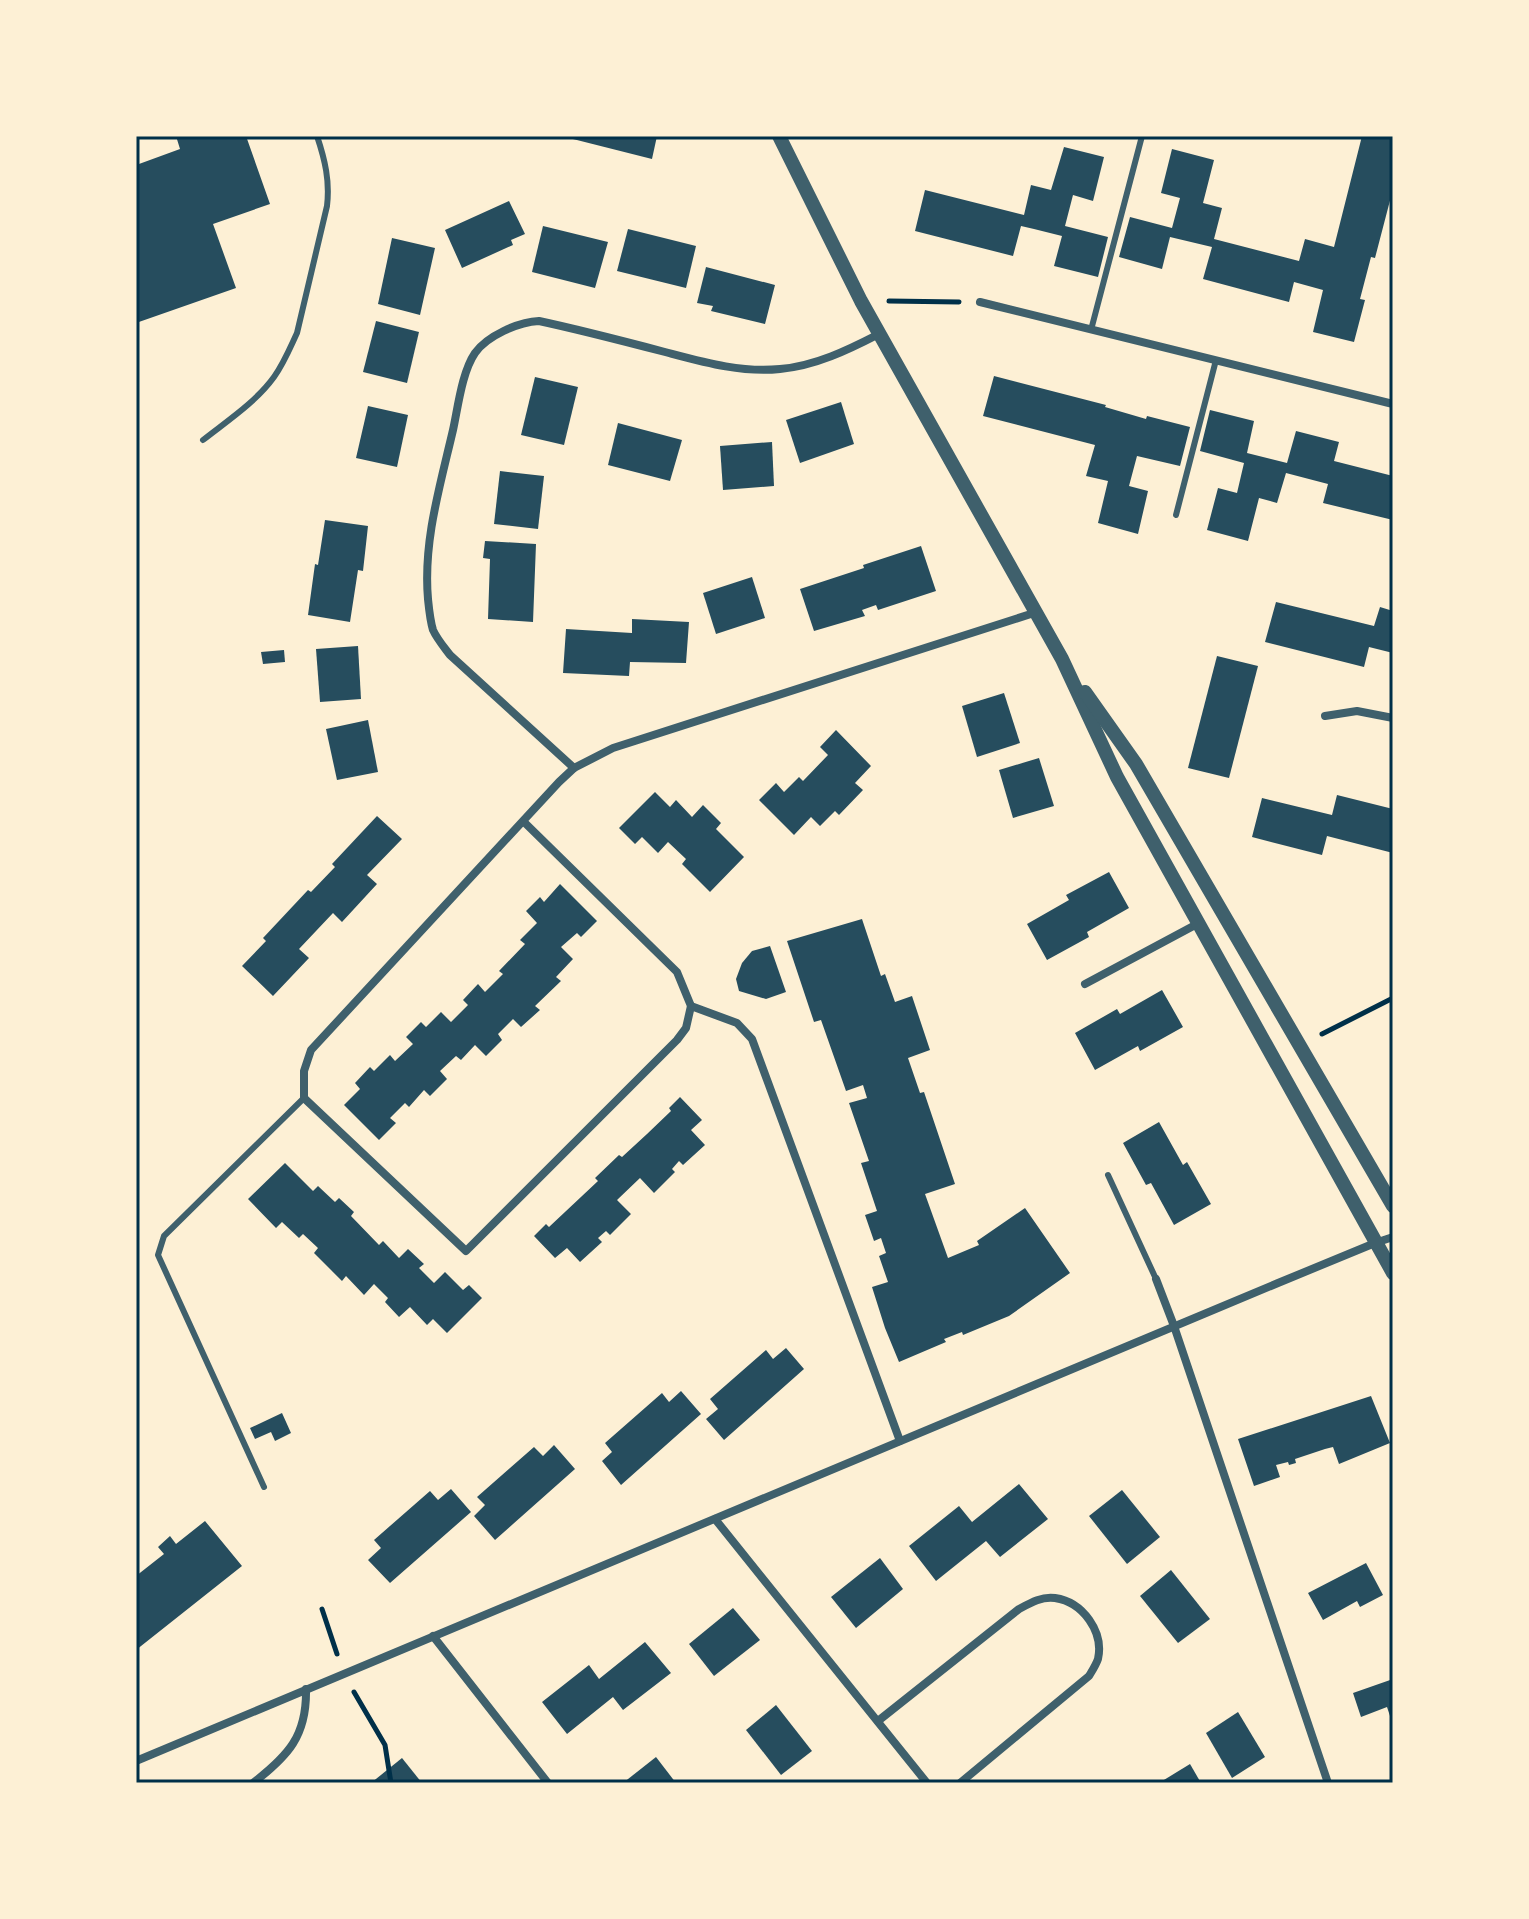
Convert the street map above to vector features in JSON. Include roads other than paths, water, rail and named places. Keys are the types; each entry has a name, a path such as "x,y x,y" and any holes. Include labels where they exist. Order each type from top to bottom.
{"street":[{"path":"779,136 861,301 1062,659 1117,777 1393,1273"},
{"path":"980,302 1393,404"},
{"path":"574,768 450,655 433,628 426,578 431,530 465,376 476,352 515,325 539,321 714,365 761,370 783,369 824,359 879,334"},
{"path":"523,821 677,972 691,1006 686,1028 677,1040 466,1251 304,1098 304,1071 311,1050 523,821 574,768 613,748 1037,612"},
{"path":"1062,659 1136,764 1393,1206"},
{"path":"1325,716 1357,711 1393,718"},
{"path":"1085,984 1199,923"},
{"path":"691,1006 737,1023 752,1039 900,1441"},
{"path":"136,1761 1393,1237"},
{"path":"1156,1279 1328,1783"},
{"path":"715,1519 927,1783"},
{"path":"878,1721 1019,1609 1037,1600 1054,1598 1070,1603 1086,1615 1096,1630 1099,1647 1097,1661 1089,1676 960,1783"},
{"path":"433,1636 548,1783"},
{"path":"253,1783 278,1762 296,1740 307,1707 306,1689"}],"lane":[{"path":"203,440 272,380 297,333 329,188 328,172 317,136"},
{"path":"1091,330 1142,136"},
{"path":"1176,515 1216,360"},
{"path":"264,1487 158,1255 164,1236 304,1098"},
{"path":"1108,1175 1156,1279"}]}
